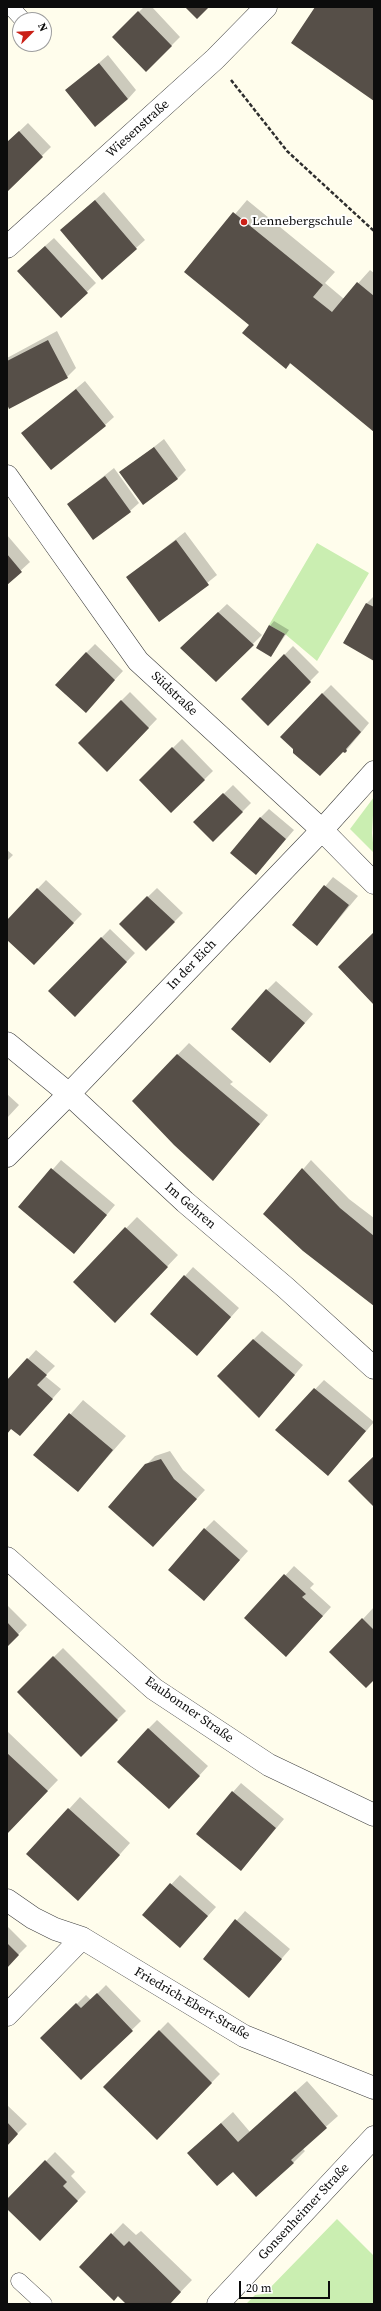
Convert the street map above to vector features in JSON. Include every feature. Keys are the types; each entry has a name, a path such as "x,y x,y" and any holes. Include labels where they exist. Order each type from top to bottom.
{"street":[{"name":"Wiesenstraße","path":"7,247 215,59 266,7"},
{"name":"Südstraße","path":"7,476 138,661 322,830 374,883"},
{"name":"In der Eich","path":"7,1156 69,1094 322,830 374,772"},
{"name":"Im Gehren","path":"7,1043 69,1094 185,1202 286,1288 374,1368"},
{"name":"Eaubonner Straße","path":"7,1558 154,1689 269,1765 374,1815"},
{"name":"Friedrich-Ebert-Straße","path":"7,1900 49,1926 82,1938 244,2036 374,2088"},
{"path":"7,2015 82,1938"},
{"name":"Gonsenheimer Straße","path":"222,2303 374,2137"}],"lane":[{"path":"19,2281 44,2304"}],"path":[{"path":"215,59 287,151 374,231"}],"green space":[{"path":"317,543 369,573 317,661 285,634 269,625"},
{"path":"374,797 372,833 374,853 350,829"},
{"path":"337,2219 374,2256 374,2304 246,2304 255,2295 264,2294"}],"building":[{"path":"185,7 209,7 197,19"},
{"path":"315,7 374,7 374,101 291,43"},
{"path":"138,11 172,46 146,72 112,37"},
{"path":"99,63 128,99 95,127 65,90"},
{"path":"19,131 43,157 7,192 7,142"},
{"path":"95,200 137,249 102,280 60,230"},
{"path":"233,212 323,285 313,297 332,312 357,282 374,296 374,432 290,363 286,369 242,333 249,325 184,272"},
{"path":"45,246 88,293 61,318 17,271"},
{"path":"48,340 68,378 9,409 7,404 7,361"},
{"path":"76,389 106,426 51,470 21,433"},
{"path":"154,447 178,479 143,505 119,472"},
{"path":"105,476 131,512 93,540 67,504"},
{"path":"176,540 209,585 159,622 126,577"},
{"path":"7,554 22,572 7,585"},
{"path":"366,603 374,607 374,661 343,643"},
{"path":"218,612 254,645 216,682 180,648"},
{"path":"269,625 285,634 271,657 256,648"},
{"path":"86,652 115,680 86,713 55,685"},
{"path":"284,654 311,682 268,726 241,699"},
{"path":"322,693 361,732 346,749 347,751 345,753 343,752 320,776 293,753 293,749 280,737"},
{"path":"121,700 149,728 107,772 78,743"},
{"path":"172,747 205,780 171,813 139,780"},
{"path":"223,793 243,812 213,842 193,822"},
{"path":"260,817 286,839 256,875 230,853"},
{"path":"324,885 349,905 317,946 292,925"},
{"path":"37,888 74,923 34,965 7,940 7,920"},
{"path":"147,896 175,922 146,951 119,924"},
{"path":"374,932 374,1005 338,967"},
{"path":"101,937 127,962 75,1017 48,991"},
{"path":"266,989 305,1023 270,1063 231,1029"},
{"path":"177,1054 260,1124 213,1181 174,1145 132,1101"},
{"path":"51,1168 107,1215 74,1254 18,1207"},
{"path":"302,1168 340,1208 374,1236 374,1306 303,1251 263,1214"},
{"path":"125,1227 168,1267 115,1323 73,1282"},
{"path":"184,1275 231,1317 197,1356 150,1314"},
{"path":"253,1339 295,1375 259,1418 217,1376"},
{"path":"27,1358 47,1375 37,1385 53,1399 20,1436 11,1429 7,1434 7,1380"},
{"path":"314,1388 366,1431 328,1476 275,1430"},
{"path":"69,1413 113,1450 78,1492 33,1455"},
{"path":"374,1456 374,1507 348,1481"},
{"path":"161,1459 174,1479 197,1499 153,1547 108,1507 145,1464"},
{"path":"204,1528 240,1560 204,1601 168,1570"},
{"path":"284,1574 306,1594 302,1597 323,1616 286,1657 244,1618"},
{"path":"362,1618 374,1630 374,1680 366,1688 329,1652"},
{"path":"7,1622 19,1635 7,1647"},
{"path":"53,1656 118,1720 81,1757 17,1692"},
{"path":"148,1728 200,1776 169,1809 117,1762"},
{"path":"7,1753 48,1791 7,1834"},
{"path":"232,1791 276,1828 241,1871 196,1834"},
{"path":"68,1808 120,1855 78,1901 26,1854"},
{"path":"170,1883 208,1916 180,1948 142,1915"},
{"path":"235,1919 282,1959 249,1998 203,1959"},
{"path":"7,1943 19,1955 7,1968"},
{"path":"97,1993 133,2031 81,2080 40,2038 76,2003 81,2008"},
{"path":"159,2030 212,2083 157,2140 103,2087"},
{"path":"295,2091 327,2128 291,2160 294,2163 256,2197 233,2172 217,2186 187,2153 221,2123 238,2142"},
{"path":"7,2122 18,2134 7,2146"},
{"path":"45,2160 67,2182 63,2186 78,2201 40,2241 7,2209 7,2199"},
{"path":"111,2233 124,2246 129,2241 181,2292 170,2304 126,2304 118,2296 114,2301 79,2267"}],"place":[{"name":"Lennebergschule","path":"244,222"}]}
